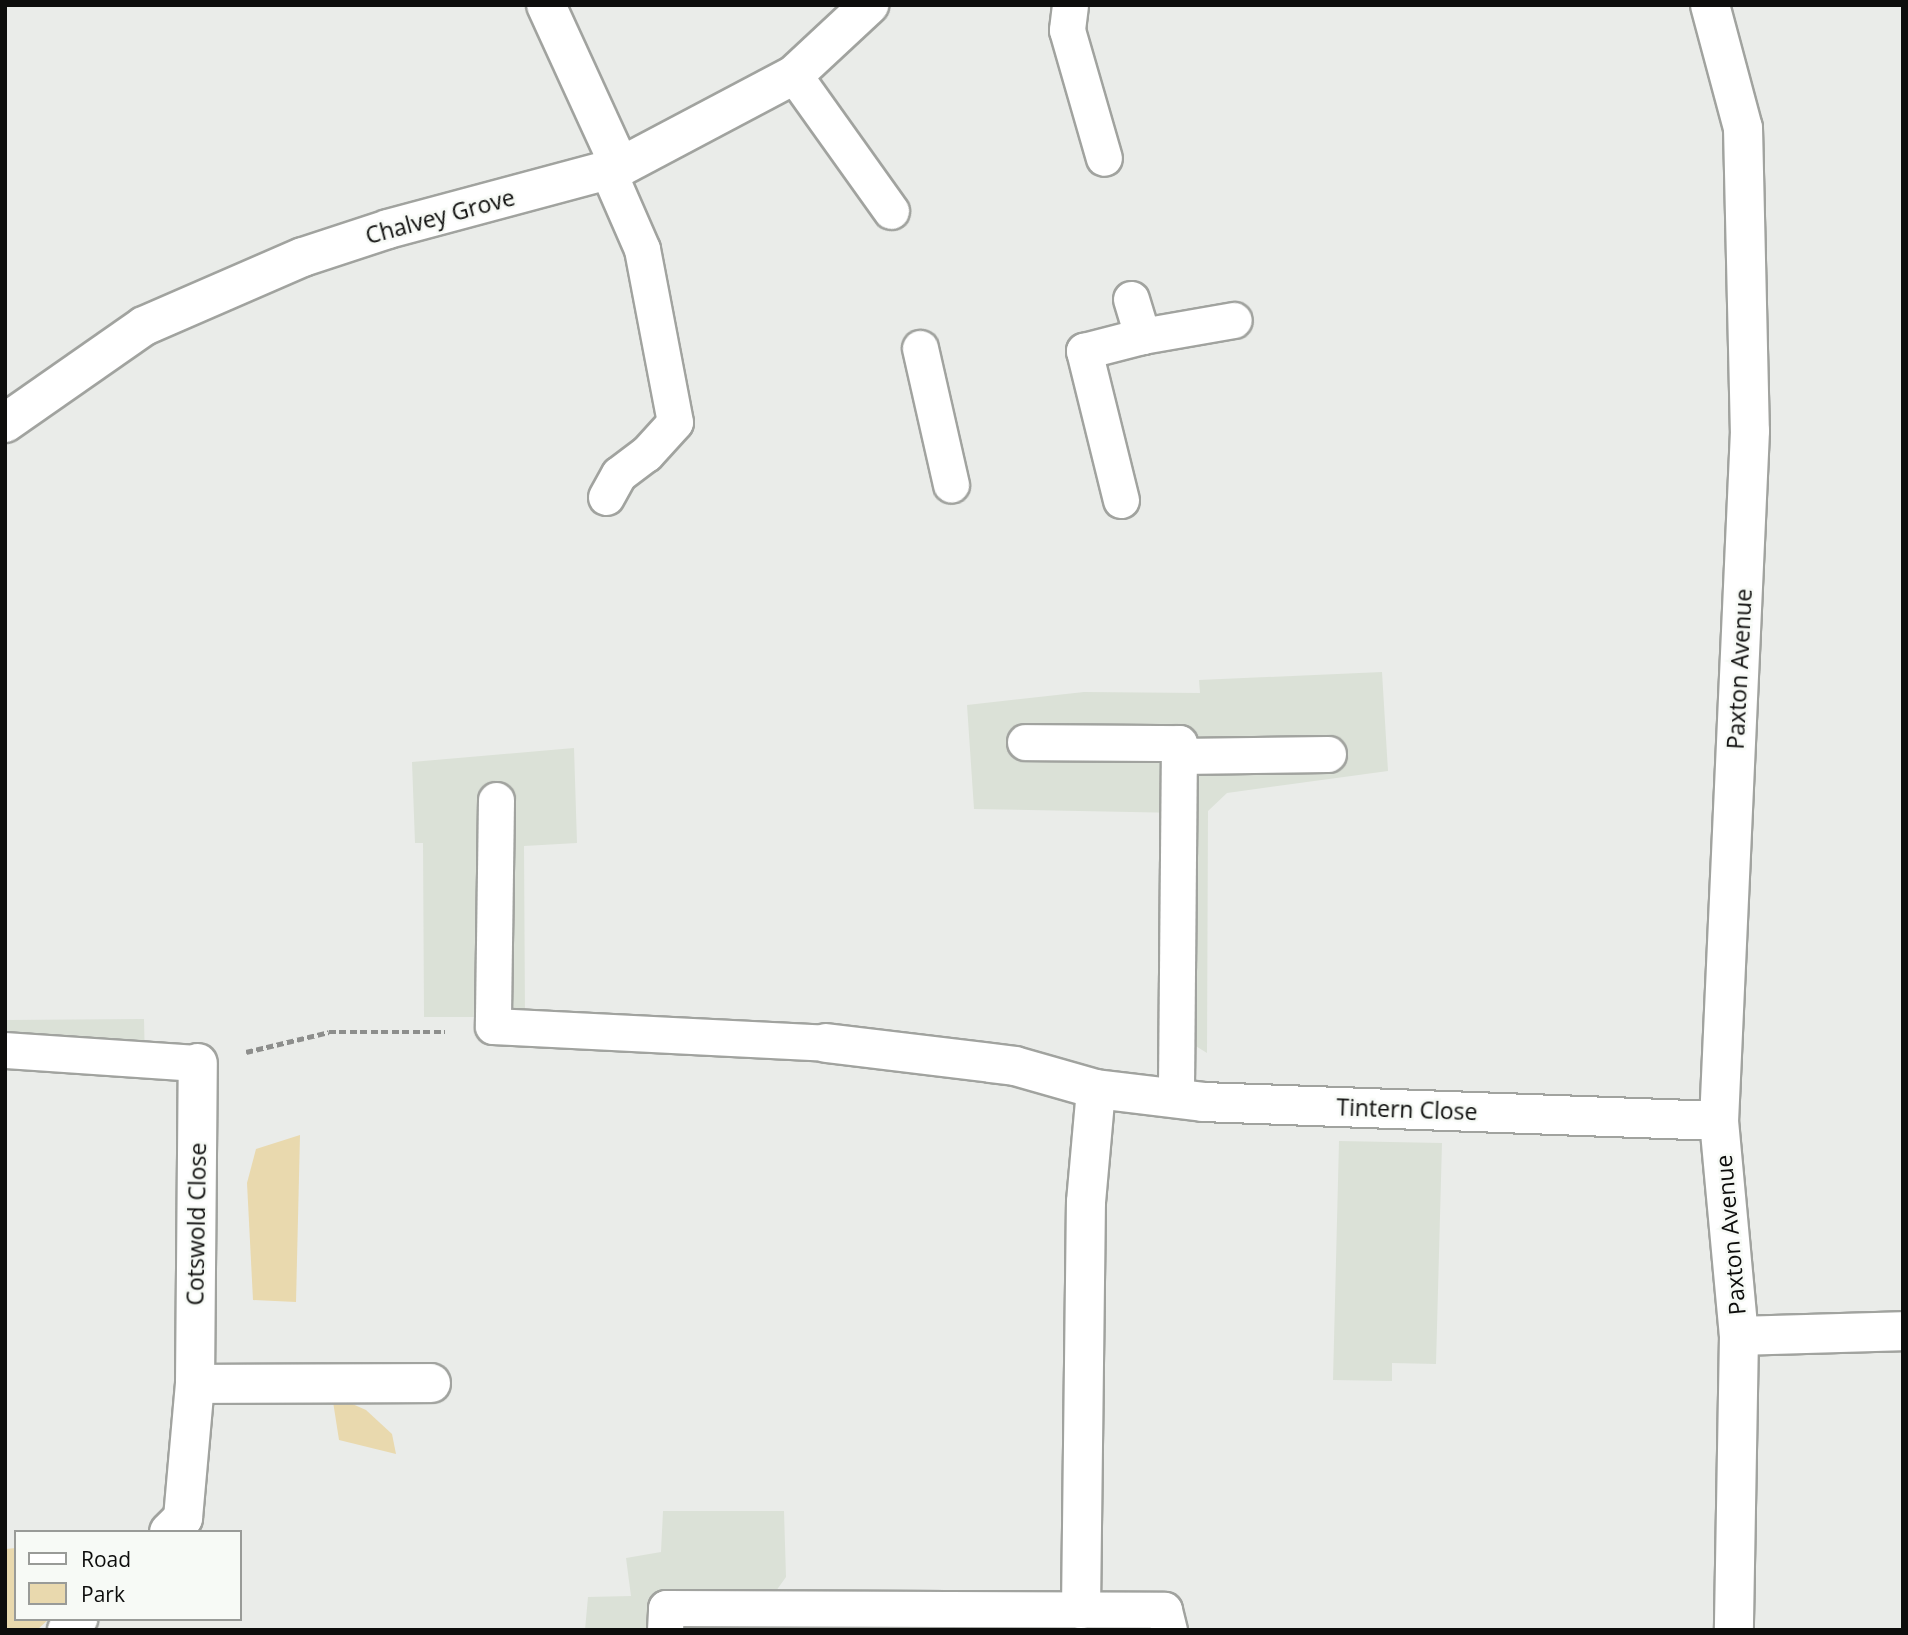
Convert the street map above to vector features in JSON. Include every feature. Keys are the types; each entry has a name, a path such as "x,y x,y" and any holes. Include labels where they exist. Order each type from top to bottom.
{"street":[{"path":"546,5 614,169"},
{"name":"Chalvey Grove","path":"5,423 144,326 303,257 388,229 614,169 794,75 869,5"},
{"name":"Paxton Avenue","path":"1710,5 1743,128 1750,431 1719,1121 1739,1336 1734,1630"},
{"name":"Tintern Close","path":"826,1043 1015,1066 1096,1089 1176,1099 1719,1121"},
{"name":"Cotswold Close","path":"171,1530 183,1518 195,1384 198,1063"},
{"path":"1081,1609 1086,1202 1096,1089"},
{"name":"Paxton Avenue","path":"1739,1336 1903,1331"},
{"path":"195,1384 430,1382"}],"lane":[{"path":"1070,5 1067,30 1104,158"},
{"path":"794,75 891,211"},
{"path":"606,497 619,474 646,454 676,422 642,250 614,169"},
{"path":"1131,299 1142,335"},
{"path":"1121,500 1084,351 1142,335 1234,320"},
{"path":"920,348 951,485"},
{"path":"1025,742 1179,743 1176,1099"},
{"path":"1179,756 1328,754"},
{"path":"496,800 493,1026 826,1043"},
{"path":"5,1050 198,1063"},
{"path":"665,1630 666,1608 1164,1610 1169,1630"}],"path":[{"path":"198,1063 329,1032 447,1032 493,1026"}],"shaded area":[{"path":"1382,672 1388,771 1227,793 1208,811 1207,1053 1178,1035 1182,813 974,809 967,705 1084,692 1200,693 1199,680"},
{"path":"574,748 577,843 524,846 525,1017 424,1017 423,843 415,843 412,762"},
{"path":"144,1019 145,1064 10,1066 5,1070 5,1020"},
{"path":"1339,1141 1442,1143 1436,1364 1392,1363 1392,1381 1333,1380"},
{"path":"663,1511 784,1511 786,1577 748,1630 585,1630 588,1597 631,1596 626,1558 661,1552"}],"green space":[{"path":"300,1135 296,1302 253,1300 247,1183 256,1149"},
{"path":"332,1395 366,1410 392,1434 396,1454 339,1440"},
{"path":"14,1548 14,1621 47,1621 37,1630 5,1630 5,1549"}]}
